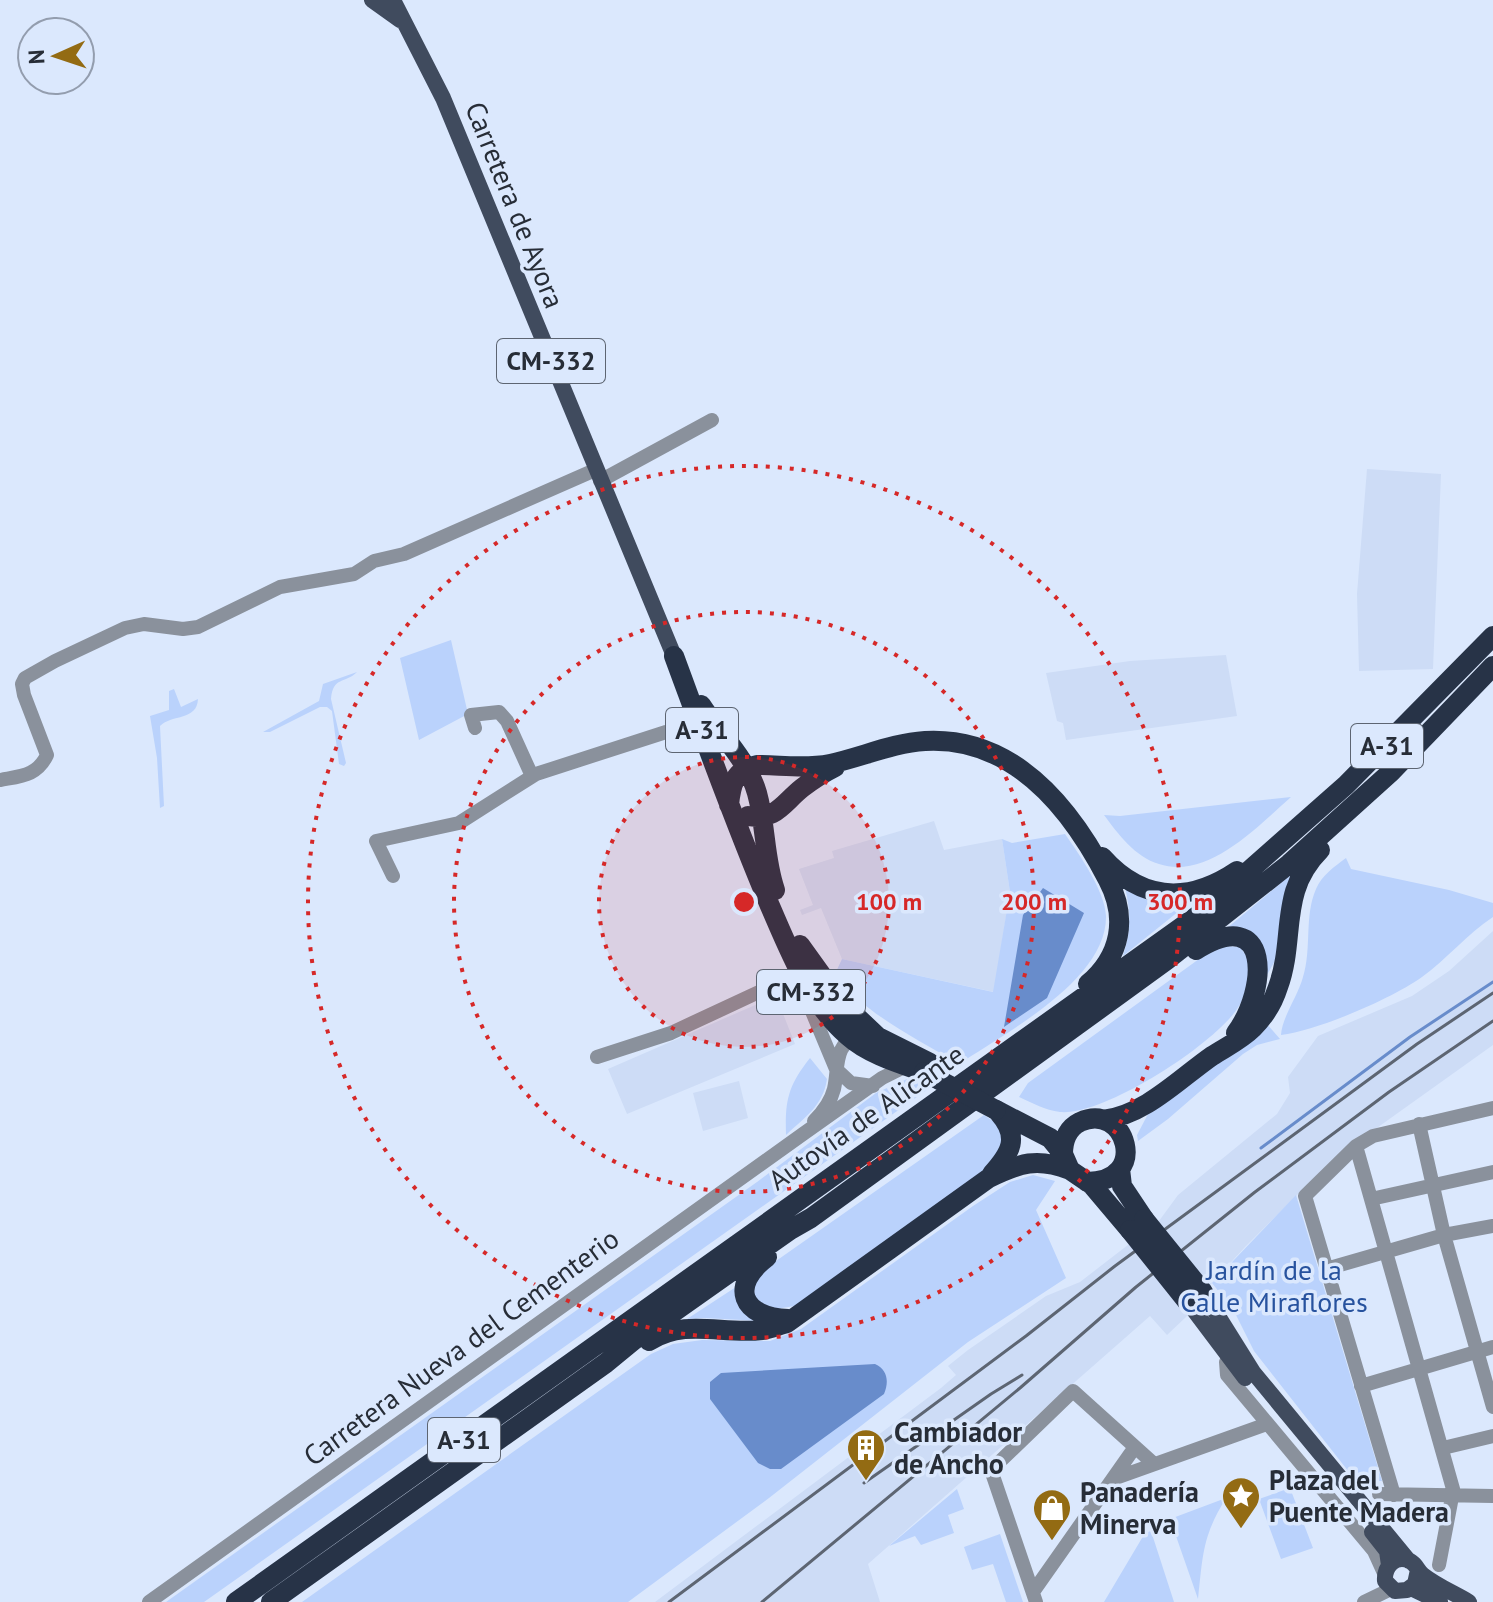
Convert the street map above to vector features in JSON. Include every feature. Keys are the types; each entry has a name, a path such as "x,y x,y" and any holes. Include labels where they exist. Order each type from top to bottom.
{"highway":[{"name":"Autovía de Alicante","path":"236,1602 1200,914 1390,743 1493,636"},
{"name":"A-31","path":"674,656 700,704 746,767 757,792 761,817"},
{"name":"A-31","path":"674,656 729,805"},
{"name":"Autovía de Alicante","path":"271,1602 1167,960 1289,864 1356,804 1493,666"},
{"path":"723,739 780,766 817,766 926,741 982,747 1008,760 1041,784 1113,869 1131,882 1160,893 1179,894 1205,889 1274,849"},
{"path":"729,805 744,815 761,817 783,808 808,783 849,759"},
{"name":"A-31","path":"729,805 734,779 746,767 780,766 786,798 783,808"},
{"path":"851,1039 901,1071 1036,1120 1051,1123 1124,1115 1148,1103 1253,1028 1266,1013 1279,985 1289,915 1299,880 1311,860 1346,825 1356,804"},
{"name":"CM-332","path":"729,805 784,937 820,1007 851,1039"},
{"path":"770,873 772,840 783,808"},
{"path":"761,817 770,873 786,919 803,951 841,1002 878,1037 901,1071"},
{"path":"1040,1026 1092,981 1119,939 1116,894 1082,834"},
{"path":"1167,960 1222,937 1238,937 1254,948 1259,959 1259,970 1251,1007 1235,1034 1213,1055"},
{"path":"606,1363 667,1332 693,1327 763,1330 792,1319 989,1178 1013,1167 1031,1162 1074,1169 1106,1180 1120,1169 1125,1160 1133,1121 1148,1103"},
{"path":"1000,1106 1050,1138 1074,1169 1137,1224 1197,1298"},
{"path":"989,1178 1011,1149 1008,1123 1000,1106"},
{"path":"1074,1169 1064,1141 1070,1129 1093,1120 1117,1129 1126,1146"},
{"path":"1120,1169 1122,1186 1137,1224"},
{"path":"792,1319 769,1318 754,1311 748,1303 745,1284 762,1261 796,1236 811,1218"}],"main road":[{"name":"CM-332","path":"372,0 406,25"},
{"name":"Carretera de Ayora","path":"393,0 443,98 674,656"},
{"name":"CM-332","path":"402,0 417,45"},
{"path":"1197,1298 1229,1357 1387,1551 1388,1576 1401,1592 1411,1588 1418,1579 1414,1565"},
{"path":"1197,1298 1253,1372 1414,1565 1469,1602"},
{"path":"1388,1576 1396,1560 1414,1565"},
{"path":"1411,1588 1434,1600"}],"street":[{"path":"0,780 34,773 43,765 47,755 22,684 25,678 55,661 125,628 144,624 183,629 198,627 280,587 354,574 374,561 418,548 598,476 712,420"},
{"path":"475,728 471,715 499,712 507,721 532,776"},
{"path":"393,876 376,841 459,823 532,776 666,732"},
{"path":"784,937 806,1000 836,1069 851,1083 901,1071 878,1037 864,1035 851,1039"},
{"path":"597,1057 671,1033 776,984"},
{"name":"Carretera Nueva del Cementerio","path":"803,1134 829,1102 841,1050 851,1039"},
{"name":"Carretera Nueva del Cementerio","path":"149,1602 803,1134 901,1071"},
{"path":"1387,1494 1361,1386 1305,1196 1356,1146 1373,1136 1493,1108"},
{"path":"1419,1124 1444,1235 1493,1407"},
{"path":"1356,1146 1421,1368 1454,1496 1439,1565"},
{"path":"1371,1199 1493,1172"},
{"path":"1326,1269 1444,1235 1493,1226"},
{"path":"1361,1386 1493,1347"},
{"path":"1229,1357 1226,1362 1227,1375 1374,1551 1388,1576 1364,1602"},
{"path":"1035,1597 991,1470 1073,1391 1154,1464"},
{"path":"1113,1479 1267,1424"},
{"path":"1443,1448 1493,1436"},
{"path":"1035,1597 1135,1447"},
{"path":"1349,1488 1387,1494 1493,1496"},
{"path":"1367,1509 1370,1499 1387,1494"}],"shaded area":[{"path":"1367,469 1441,474 1433,669 1359,671 1357,594"},
{"path":"1226,655 1237,716 1066,740 1063,723 1057,721 1046,673 1130,661"},
{"path":"934,821 944,850 1002,839 1010,892 994,992 842,959 821,908 802,915 800,910 813,905 799,869 834,858 832,851"},
{"path":"1043,888 1084,913 1047,998 1004,1027 1023,915"},
{"path":"1493,931 1493,1045 1332,1160 1245,1247 1167,1335 1150,1316 868,1564 880,1602 655,1602 941,1388 956,1375 948,1366 968,1350 1046,1296 1080,1282 1159,1221 1178,1195 1277,1114 1290,1093 1288,1077 1318,1036 1412,996 1449,971"},
{"path":"776,996 795,1044 627,1114 608,1069"},
{"path":"739,1081 748,1118 703,1131 693,1093"},
{"path":"875,1364 886,1377 884,1394 781,1469 770,1469 758,1463 710,1399 710,1382 721,1373"}],"green space":[{"path":"451,640 468,714 419,740 400,658"},
{"path":"357,672 334,687 331,699 346,763 344,766 339,764 332,711 327,707 320,707 270,732 263,732 319,701 323,684"},
{"path":"174,689 181,707 198,699 197,706 189,714 160,726 164,806 160,808 157,758 150,716 169,710 169,691"},
{"path":"1291,797 1231,847 1196,864 1177,867 1159,864 1142,856 1121,837 1104,815 1120,816"},
{"path":"1065,834 1090,873 1105,906 1102,939 1090,962 1072,983 1026,1020 959,1064 877,1014 834,976 842,959 993,992 1010,892 1002,839 1012,843"},
{"path":"1346,858 1351,869 1493,903 1493,917 1409,986 1334,1020 1281,1035 1306,966 1312,899 1325,875"},
{"path":"1293,873 1276,959 1264,980 1266,965 1226,929"},
{"path":"1125,887 1155,902 1189,903 1123,956 1129,922"},
{"path":"1225,946 1240,947 1251,962 1243,998 1224,1024 1182,1058 1129,1091 1079,1110 1054,1111 1019,1097 1028,1083 1210,951"},
{"path":"1266,1023 1280,1039 1257,1045 1243,1054 1138,1141 1137,1135 1148,1114"},
{"path":"810,1058 827,1079 825,1088 812,1110 786,1135 789,1094"},
{"path":"907,1079 931,1087 204,1602 166,1602 757,1182 876,1093"},
{"path":"984,1115 996,1123 1004,1140 995,1164 795,1306 768,1310 754,1296 755,1281 766,1268"},
{"path":"1033,1175 1055,1181 1036,1210 1066,1278 968,1342 769,1498 628,1602 302,1602 651,1354 673,1344 702,1340 770,1341 801,1329 973,1206 1010,1182"},
{"name":"Jardín de la Calle Miraflores","path":"1296,1195 1382,1481 1356,1481 1254,1351 1234,1311 1212,1283"},
{"path":"739,1285 762,1321 687,1319"},
{"path":"1290,1488 1313,1548 1281,1559 1259,1499"},
{"path":"957,1489 964,1509 948,1515 954,1533 921,1545 915,1536 889,1546"},
{"path":"1226,1498 1208,1535 1198,1599 1170,1519"},
{"path":"1151,1531 1174,1602 1104,1602 1145,1533"},
{"path":"1000,1534 1023,1602 1006,1602 993,1564 972,1570 964,1547"}],"waterway":[{"path":"1261,1148 1410,1037 1493,982"}],"railway":[{"path":"669,1602 1115,1266 1417,1044 1493,993"},
{"path":"762,1602 1020,1388 1136,1287 1255,1192 1389,1092 1493,1021"},
{"path":"864,1483 1022,1375"}],"place":[{"name":"Cambiador de Ancho","path":"866,1482"},
{"name":"Plaza del Puente Madera","path":"1241,1530"},
{"name":"Panadería Minerva","path":"1052,1542"}]}
